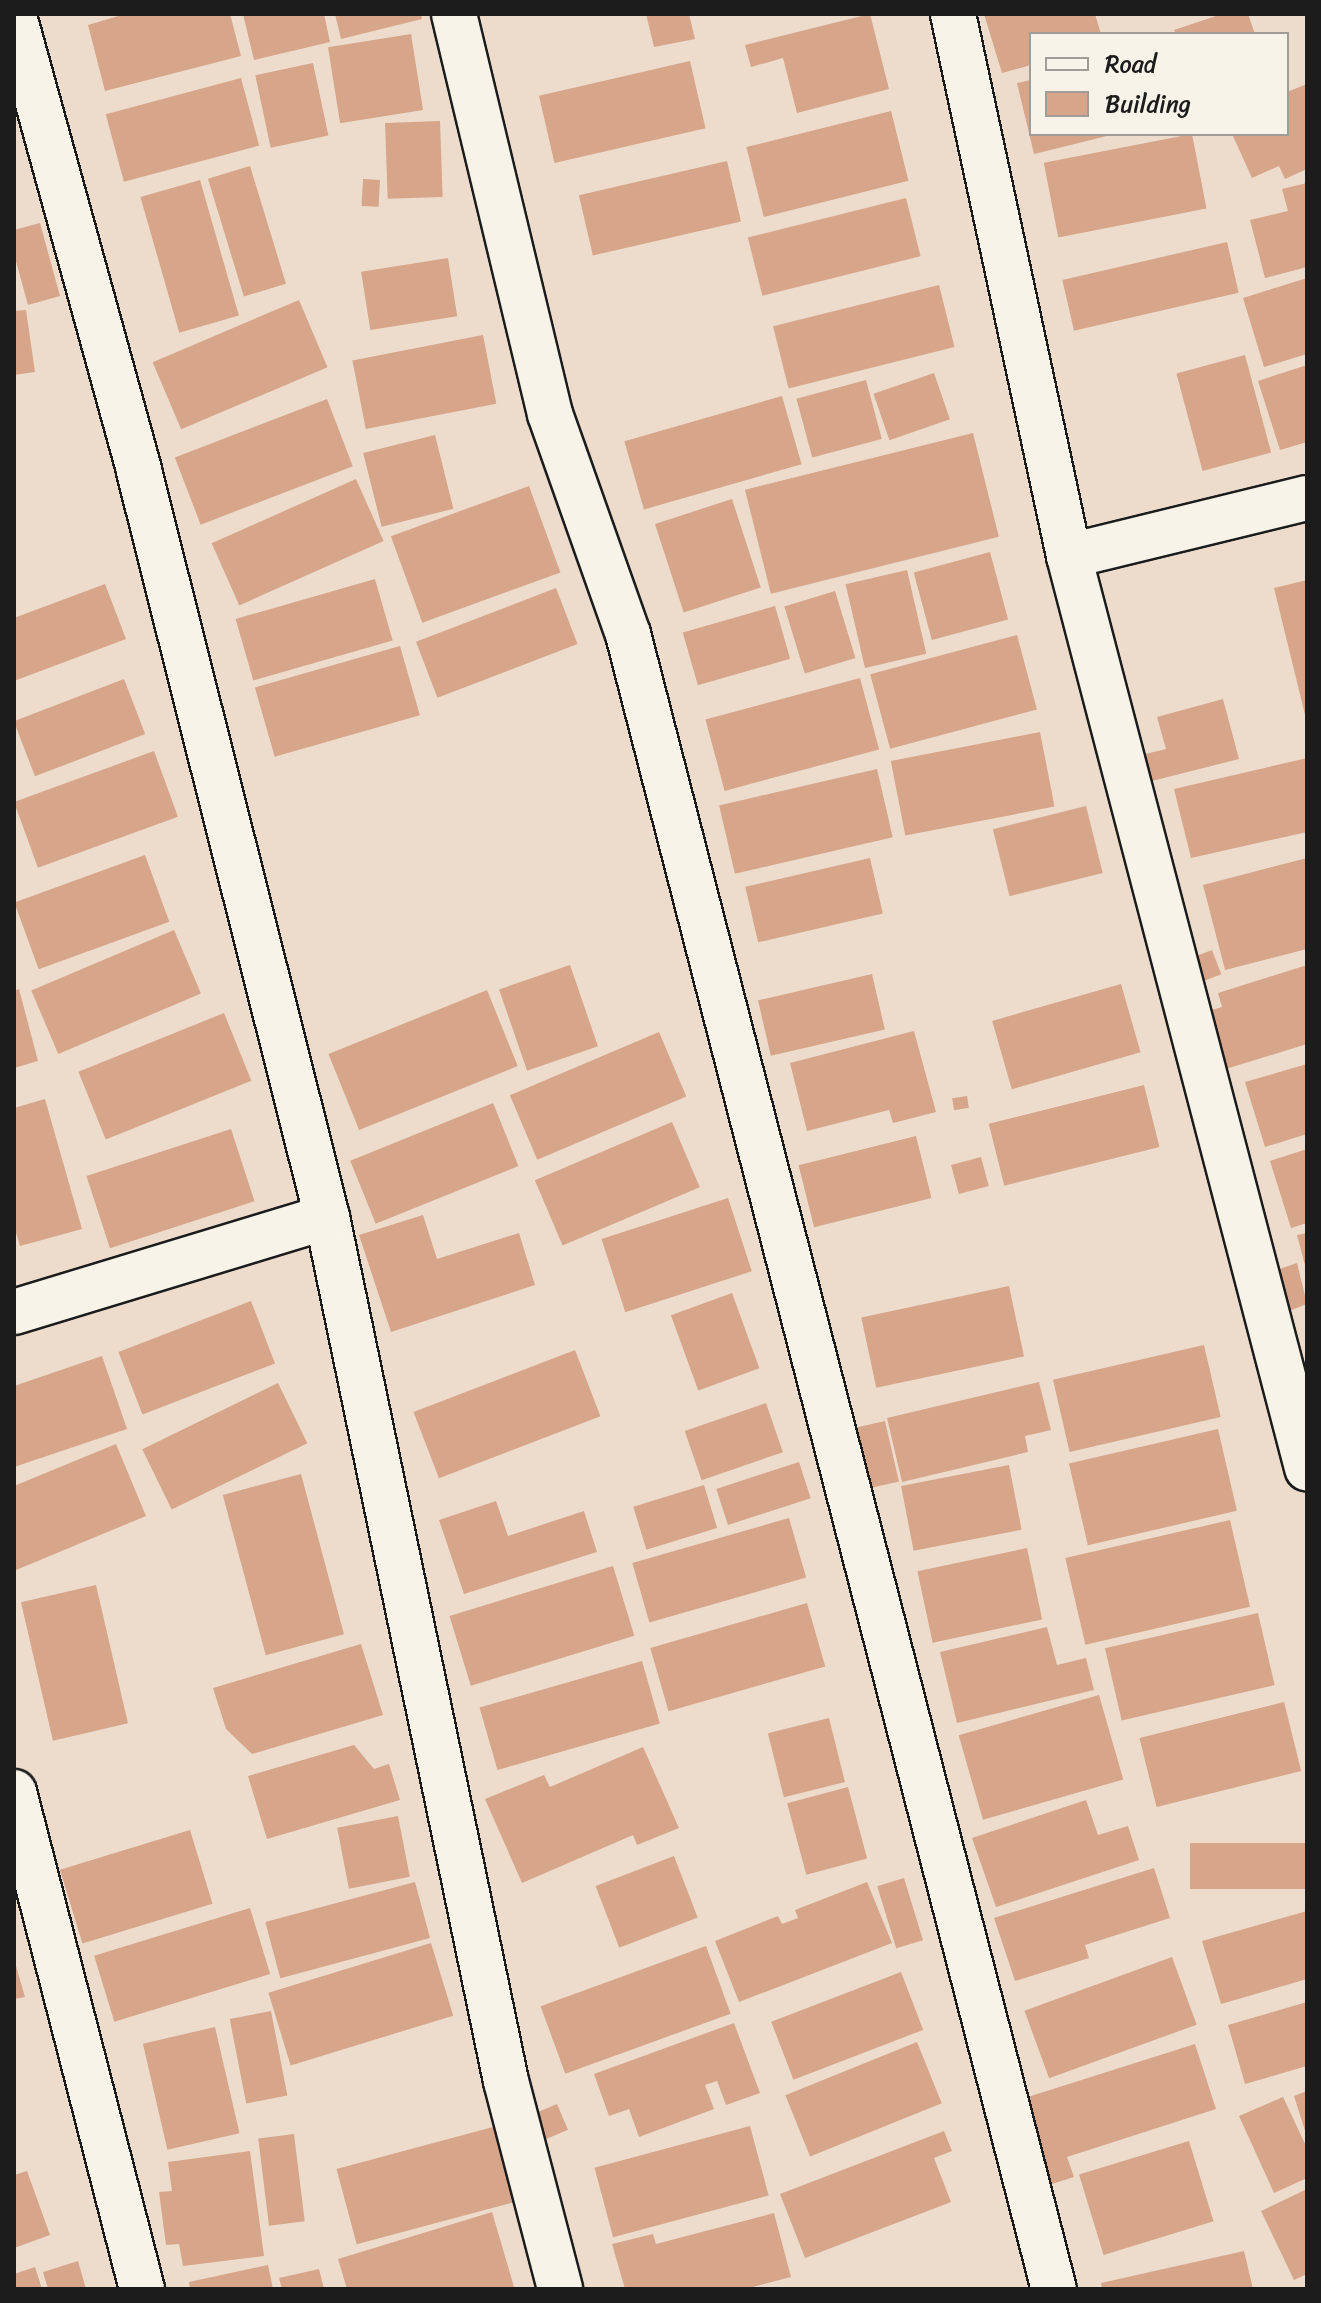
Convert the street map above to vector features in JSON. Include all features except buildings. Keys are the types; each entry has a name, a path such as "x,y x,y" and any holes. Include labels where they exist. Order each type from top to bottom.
{"street":[{"path":"454,14 550,414 628,634 1054,2289"},
{"path":"953,14 1069,556 1307,1468"},
{"path":"14,16 139,471 327,1217 506,2081 560,2289"},
{"path":"1069,556 1307,498"},
{"path":"14,1312 327,1217"},
{"path":"14,1792 142,2289"}]}
